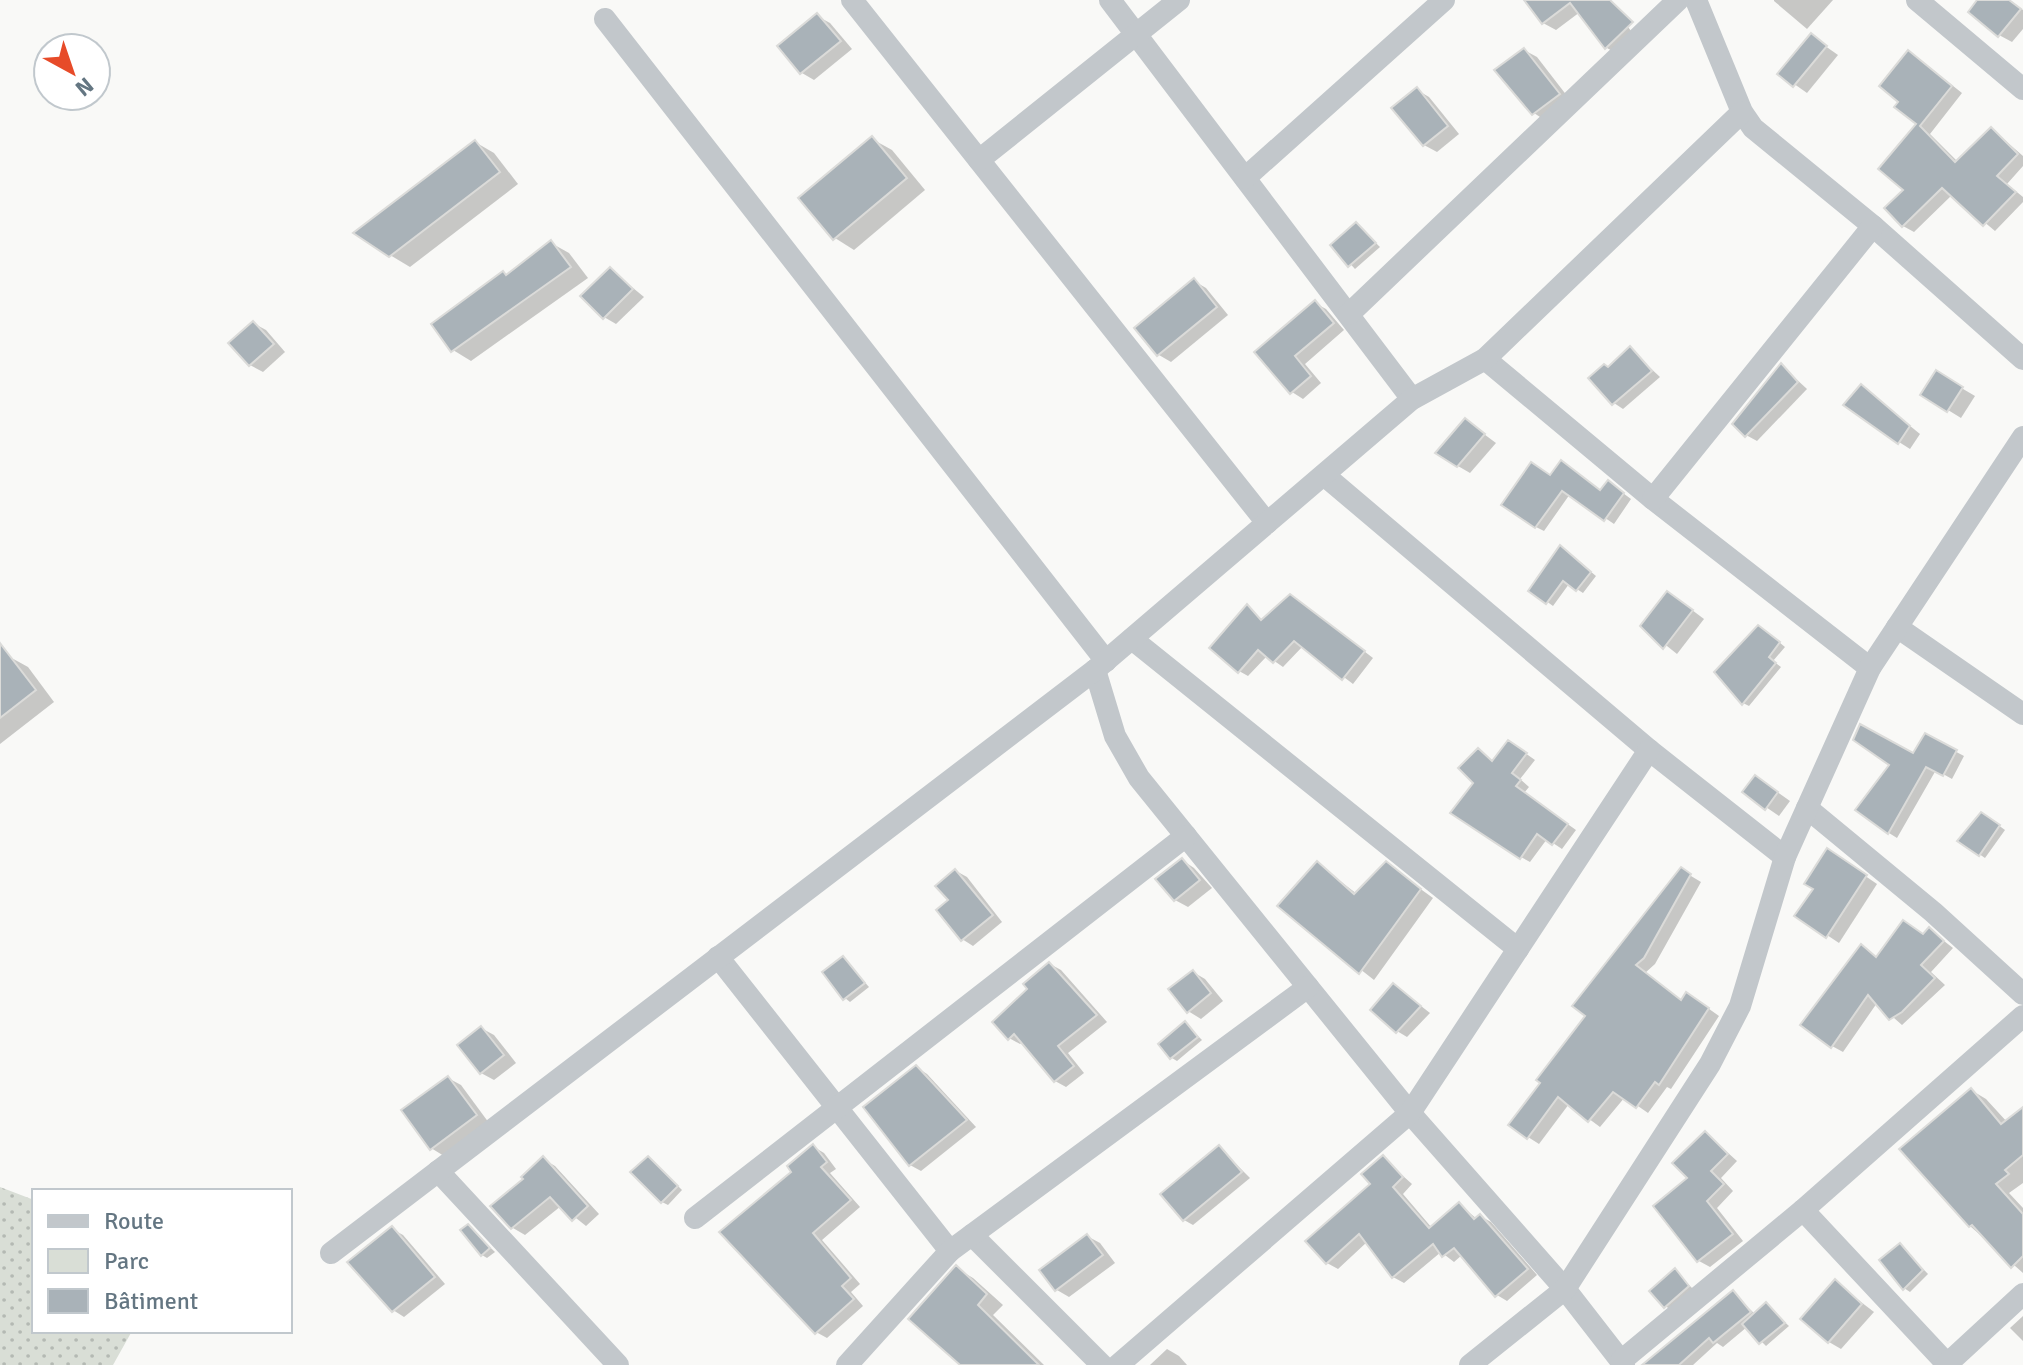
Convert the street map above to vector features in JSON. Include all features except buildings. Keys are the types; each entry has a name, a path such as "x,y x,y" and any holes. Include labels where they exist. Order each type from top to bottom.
{"street":[{"path":"852,0 1267,523"},
{"path":"1110,0 1412,399"},
{"path":"979,160 1179,0"},
{"path":"1245,178 1444,0"},
{"path":"1349,314 1678,0"},
{"path":"1696,0 1742,112 1770,143 1873,226 2023,359"},
{"path":"1932,5 2023,89"},
{"path":"605,19 1101,666 1123,754 1410,1113 1565,1289 1622,1363 1803,1210 2023,1016"},
{"path":"331,1253 1101,666 1412,399 1485,359 1742,112"},
{"path":"1653,499 1873,226"},
{"path":"1485,359 1653,499 1870,668"},
{"path":"1470,1365 1565,1289 1710,1064 1740,1006 1785,857 1870,668 2023,437"},
{"path":"1324,475 1649,750 1785,857"},
{"path":"1897,627 2023,714"},
{"path":"1132,639 1518,949"},
{"path":"1118,1365 1410,1113 1649,750"},
{"path":"1807,808 1933,912 2023,994"},
{"path":"695,1218 1186,836"},
{"path":"718,957 950,1251"},
{"path":"847,1365 950,1251 1308,987"},
{"path":"438,1171 618,1365"},
{"path":"1803,1210 1947,1365 2023,1294"},
{"path":"972,1235 1093,1362"}],"green space":[{"path":"0,1187 32,1199 32,1333 131,1333 113,1365 0,1365"}]}
